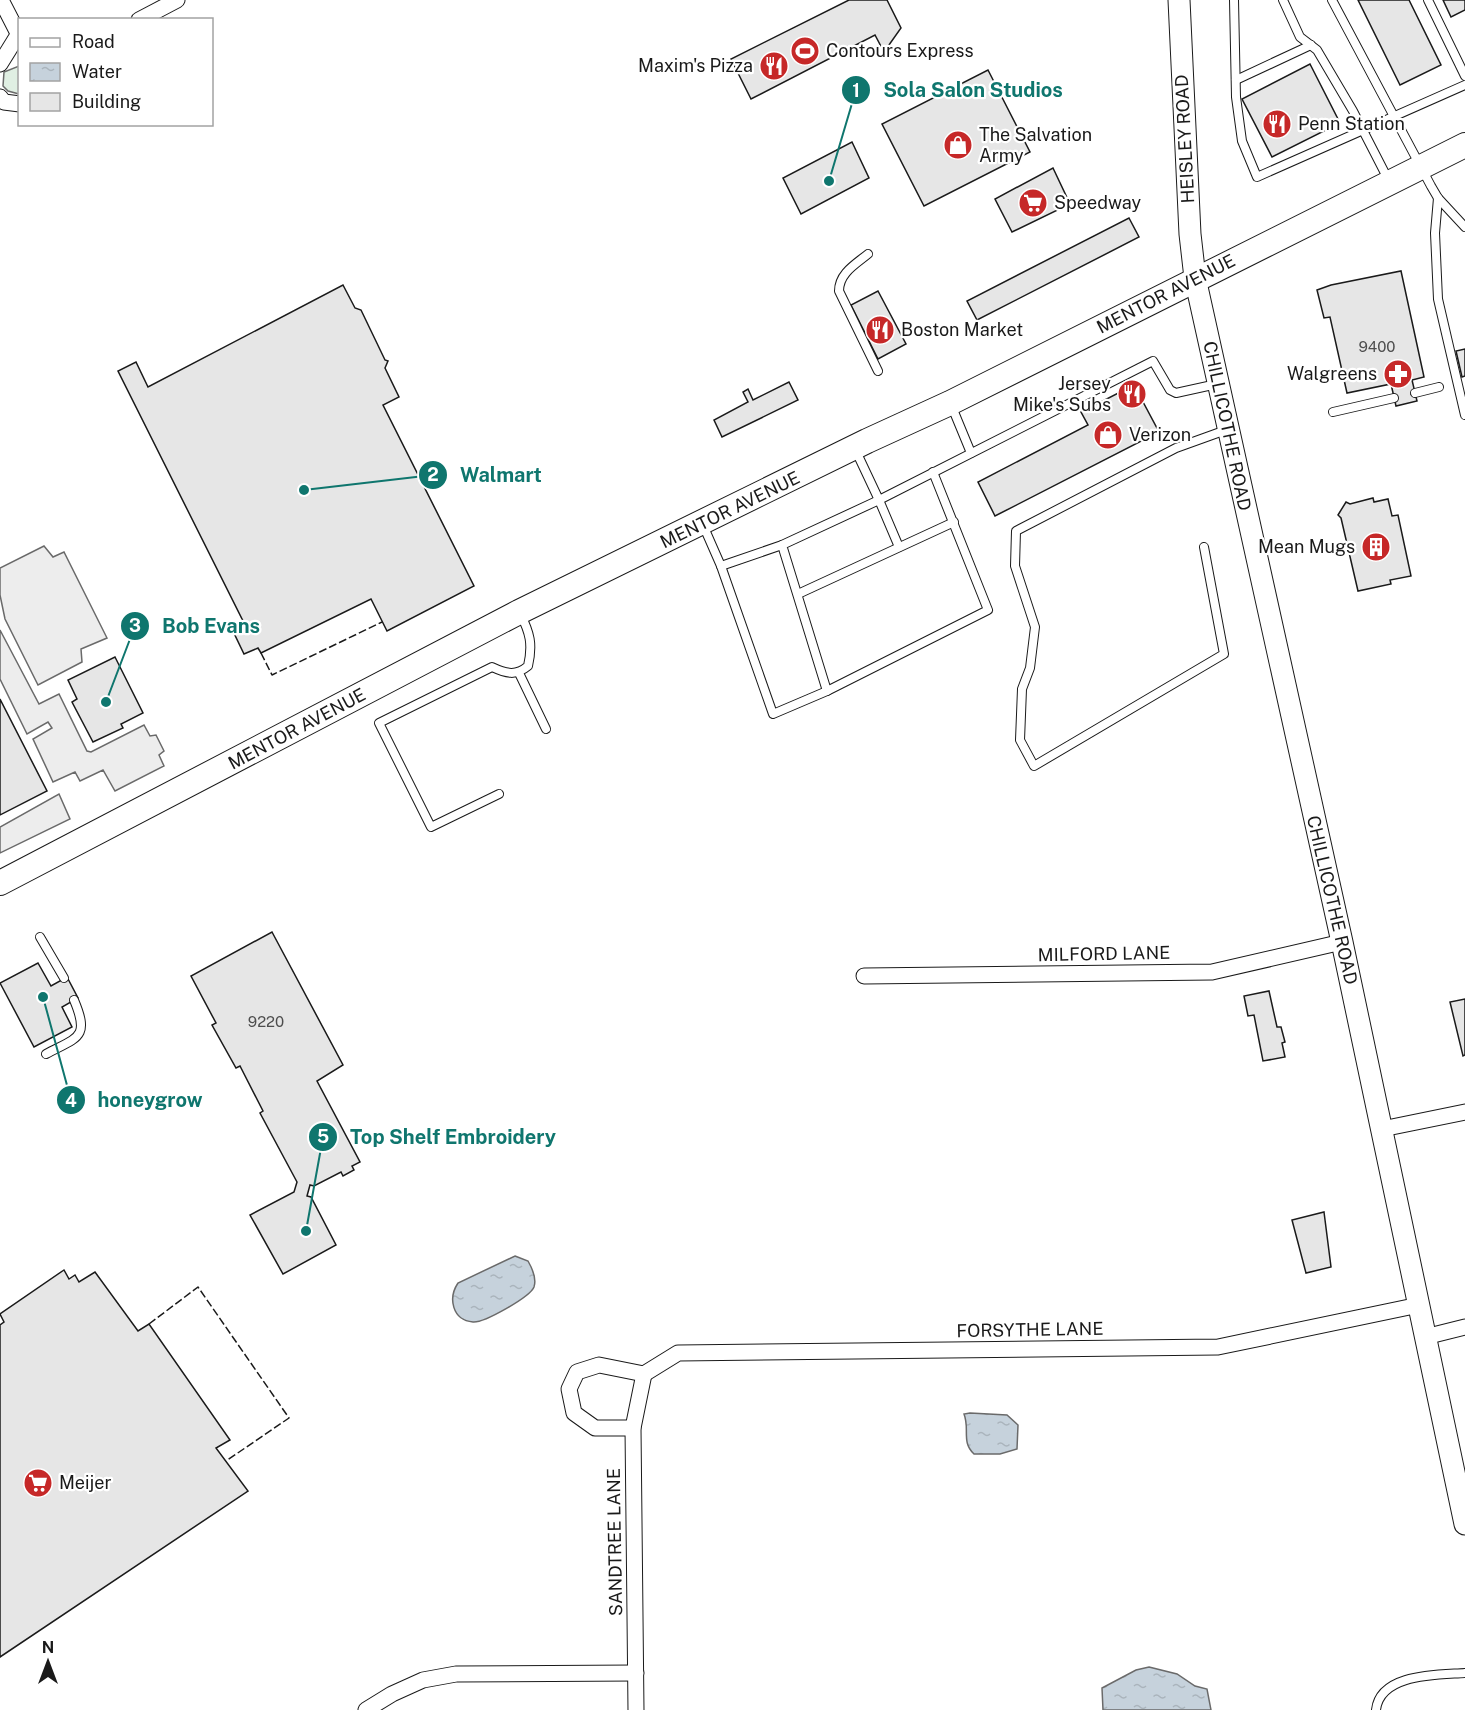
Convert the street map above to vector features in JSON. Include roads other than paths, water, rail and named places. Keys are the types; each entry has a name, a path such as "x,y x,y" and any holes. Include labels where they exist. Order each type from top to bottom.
{"main road":[{"name":"MENTOR AVENUE","path":"0,883 519,612 854,448 950,404 1195,278 1465,145"}],"street":[{"path":"1,0 18,34"},
{"path":"143,18 177,0"},
{"name":"HEISLEY ROAD","path":"1179,0 1190,234 1195,278"},
{"path":"0,64 18,37"},
{"path":"0,97 4,102 18,104"},
{"name":"CHILLICOTHE ROAD","path":"1195,278 1342,942 1465,1524"},
{"name":"MILFORD LANE","path":"864,976 1212,972 1342,942"},
{"path":"1382,1130 1465,1112"},
{"name":"FORSYTHE LANE","path":"644,1374 678,1353 1218,1347 1419,1305"},
{"path":"1425,1337 1465,1327"},
{"path":"633,1428 595,1428 574,1413 568,1389 577,1372 599,1365 644,1374"},
{"name":"SANDTREE LANE","path":"636,1710 633,1428 644,1374"},
{"path":"366,1710 392,1694 423,1680 456,1674 636,1673"}],"lane":[{"path":"1234,0 1236,80 1242,141 1257,177 1465,86"},
{"path":"1282,0 1300,37 1311,45 1363,129 1389,182"},
{"path":"1332,0 1395,115 1419,167 1438,198 1465,227"},
{"path":"1428,0 1465,76"},
{"path":"1236,80 1311,45"},
{"path":"1438,198 1435,233 1438,299 1465,415"},
{"path":"868,254 849,268 839,284 839,291 878,371"},
{"path":"722,566 782,545 879,500 1153,361 1170,390 1176,393 1217,384"},
{"path":"1415,393 1439,387"},
{"path":"1333,412 1394,398"},
{"path":"950,404 971,453"},
{"path":"1204,547 1224,654 1034,766 1020,740 1022,689 1030,668 1035,627 1015,566 1016,531 1176,448 1227,430"},
{"path":"854,448 899,547"},
{"path":"702,523 722,566 773,714 827,691 988,610 933,472"},
{"path":"798,594 954,522"},
{"path":"782,545 827,691"},
{"path":"499,794 431,826 379,723 492,667 509,674 519,673 528,666 533,648 531,634 519,612"},
{"path":"519,673 546,729"},
{"path":"40,937 64,978"},
{"path":"46,1054 74,1040 81,1031 83,1022 74,1000"},
{"path":"1376,1710 1383,1693 1398,1684 1421,1676 1465,1673"}],"water":[{"path":"515,1256 528,1261 534,1273 534,1287 531,1291 516,1303 479,1321 473,1322 460,1317 456,1313 453,1301 458,1283"},
{"path":"964,1414 1007,1415 1018,1425 1017,1449 1000,1454 974,1454 968,1445"},
{"path":"1149,1667 1177,1674 1195,1686 1207,1689 1211,1710 1103,1710 1102,1688 1136,1670"}],"place":[{"name":"Contours Express","path":"805,51"},
{"name":"Maxim's Pizza","path":"774,66"},
{"name":"Penn Station","path":"1277,124"},
{"name":"The Salvation Army","path":"958,145"},
{"name":"Sola Salon Studios","path":"829,181"},
{"name":"Speedway","path":"1033,203"},
{"name":"Boston Market","path":"880,330"},
{"name":"Walgreens","path":"1398,374"},
{"name":"Jersey Mike's Subs","path":"1132,394"},
{"name":"Verizon","path":"1108,435"},
{"name":"Walmart","path":"304,490"},
{"name":"Mean Mugs","path":"1376,547"},
{"name":"Bob Evans","path":"106,702"},
{"name":"honeygrow","path":"43,997"},
{"name":"Top Shelf Embroidery","path":"306,1231"},
{"name":"Meijer","path":"38,1483"}]}
